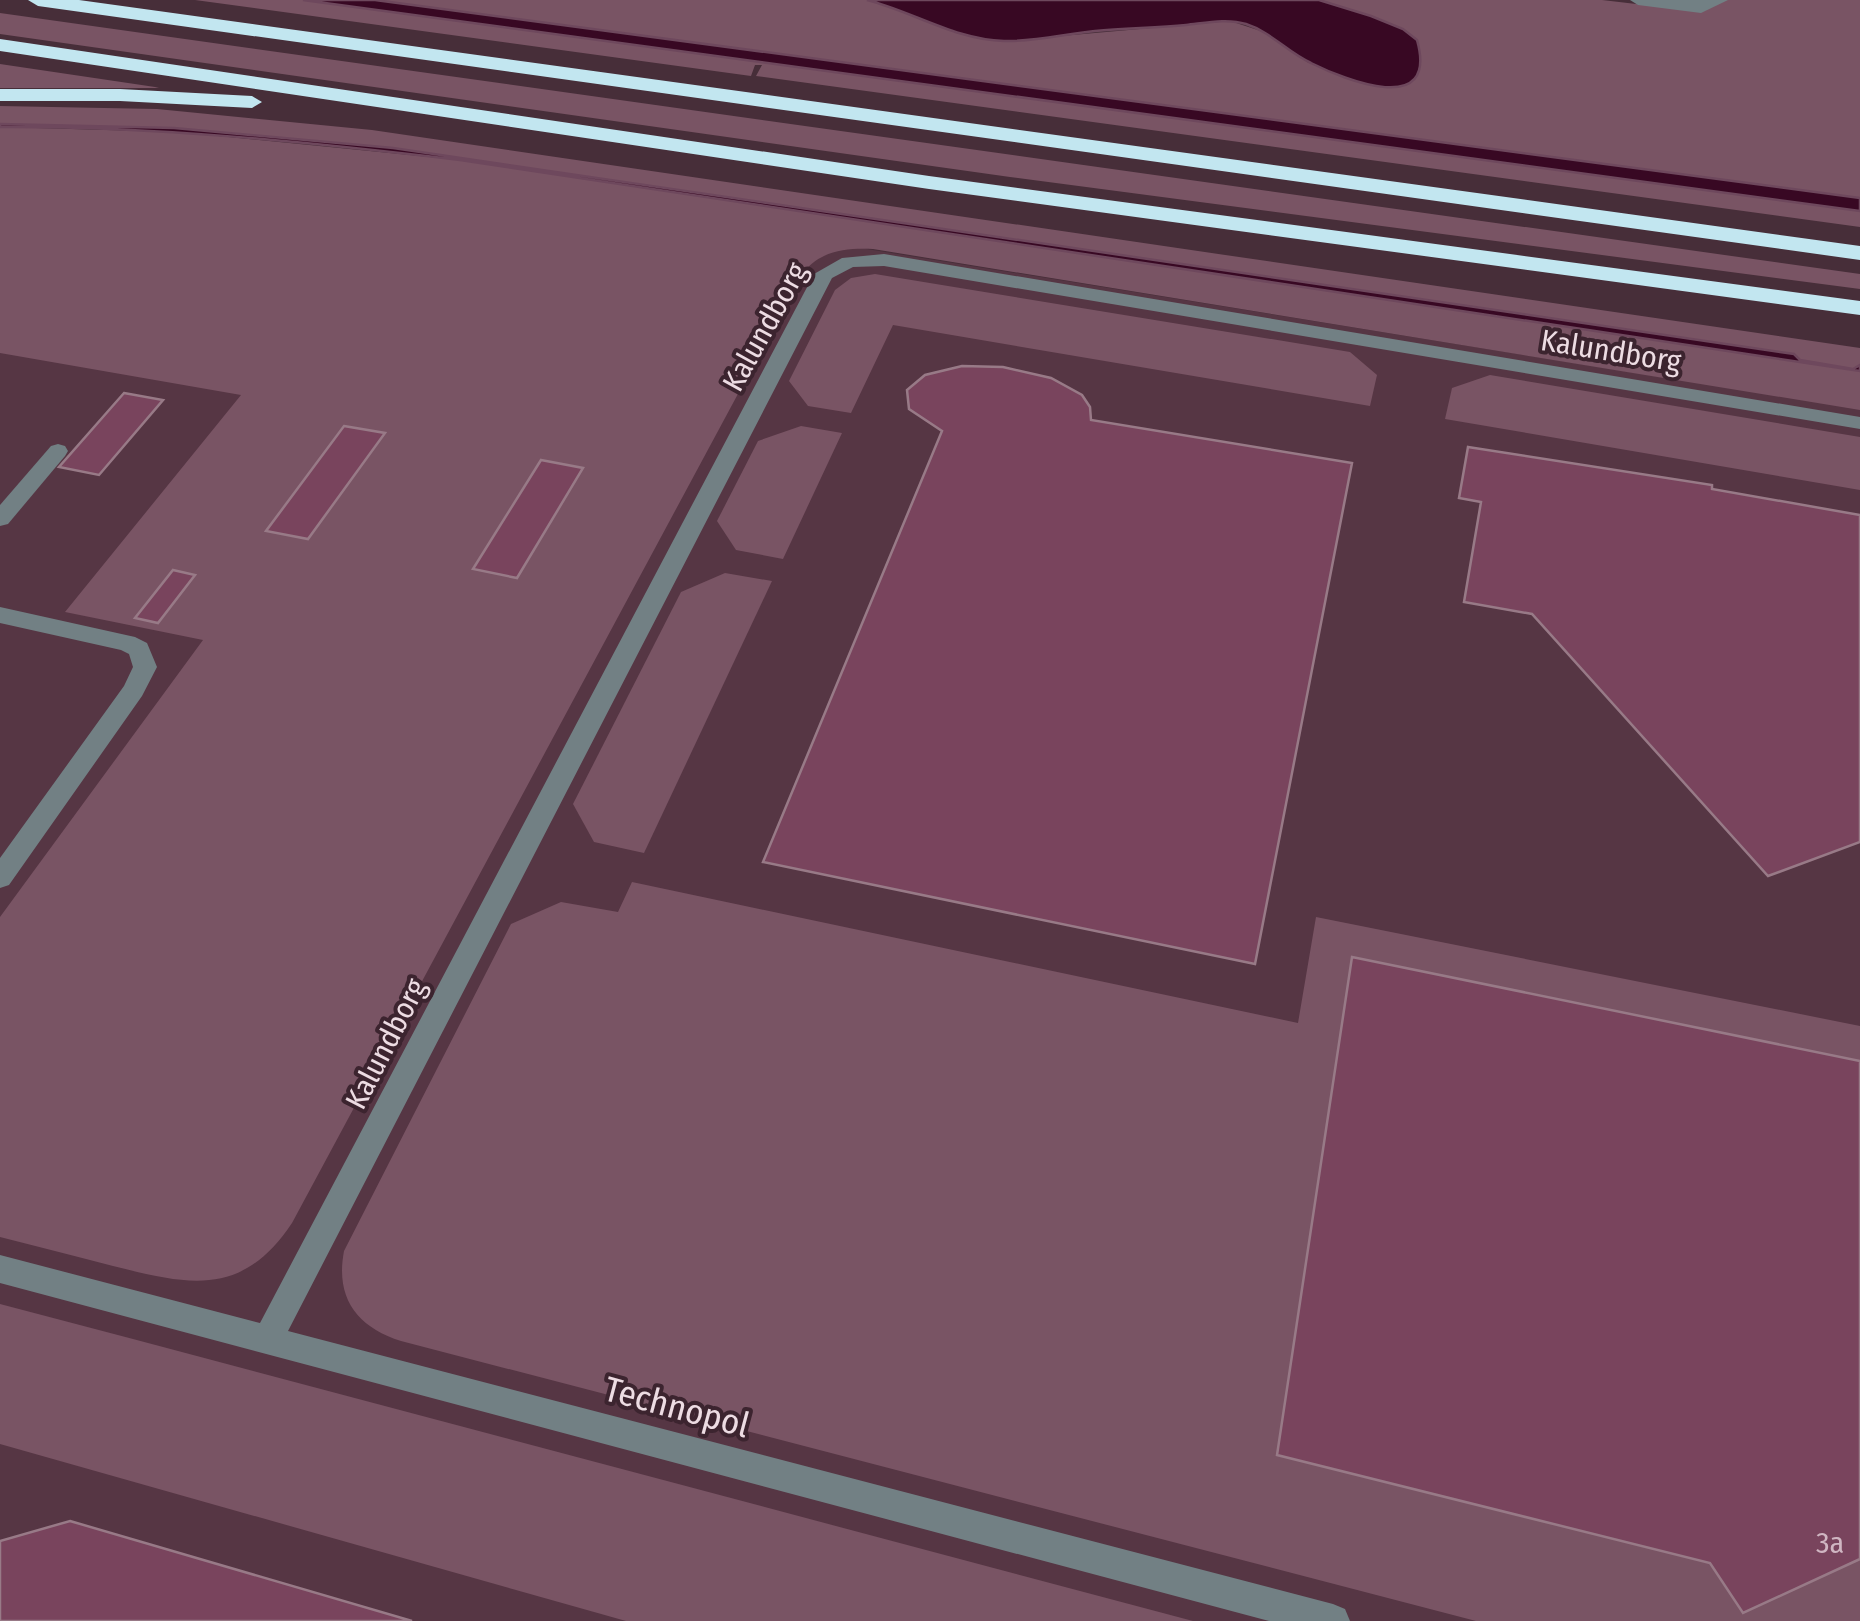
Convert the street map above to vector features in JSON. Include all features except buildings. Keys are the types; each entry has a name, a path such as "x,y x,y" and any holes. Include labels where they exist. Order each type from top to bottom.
{"highway":[{"path":"38,0 1860,254"},
{"path":"0,45 512,125 1860,308"},
{"path":"0,95 212,99 512,125"}],"street":[{"path":"1638,0 1702,8 1720,0"},
{"name":"Kalundborg","path":"267,1340 806,308 824,274 834,266 884,260 1860,423"},
{"path":"0,518 58,451"},
{"path":"0,616 127,643 140,649 145,667 134,690 0,878"},
{"name":"Technopol","path":"0,1269 1333,1621"}],"shaded area":[{"path":"195,0 303,0 1860,211 1860,227 756,76 762,65 755,65 751,76"},
{"path":"303,0 375,0 1860,198 1860,211"},
{"path":"375,0 867,0 1006,41 1230,21 1270,34 1307,62 1348,78 1371,16 1319,0 1602,0 1679,9 1680,0 1860,0 1860,198"},
{"path":"867,0 1319,0 1403,29 1417,40 1420,64 1415,79 1402,86 1385,87 1326,70 1239,22 1004,41 952,31"},
{"path":"0,13 1860,274 1860,289 1010,177 0,34"},
{"path":"0,64 155,87 159,88 0,88"},
{"path":"0,106 157,109 372,130 1860,348 1860,365 1854,369 1860,371 1860,410 873,249 844,250 818,259 803,273 292,1223 254,1264 233,1275 190,1281 166,1278 0,1237 0,917 203,640 65,612 241,395 0,353 0,127 178,132 460,160 1800,360 1794,354 393,148 211,131 0,124"},
{"path":"0,124 174,128 393,148 1794,354 1800,360 1853,369 1860,365 1860,371 460,160 230,136"},
{"path":"0,152 817,241 1860,409 1860,1621 0,1621"},
{"path":"875,274 1350,352 1377,375 1370,406 893,325 851,413 808,406 789,381 835,290 851,278"},
{"path":"1490,375 1860,437 1860,490 1445,419 1452,388"},
{"path":"801,426 842,433 783,559 736,550 717,521 758,441"},
{"path":"725,573 772,581 644,853 594,842 573,804 681,592"},
{"path":"632,882 1298,1023 1316,917 1860,1026 1860,1621 1476,1621 401,1341 372,1328 346,1296 344,1251 511,924 561,902 618,912"},
{"path":"0,1304 1193,1621 626,1621 0,1444"}]}
